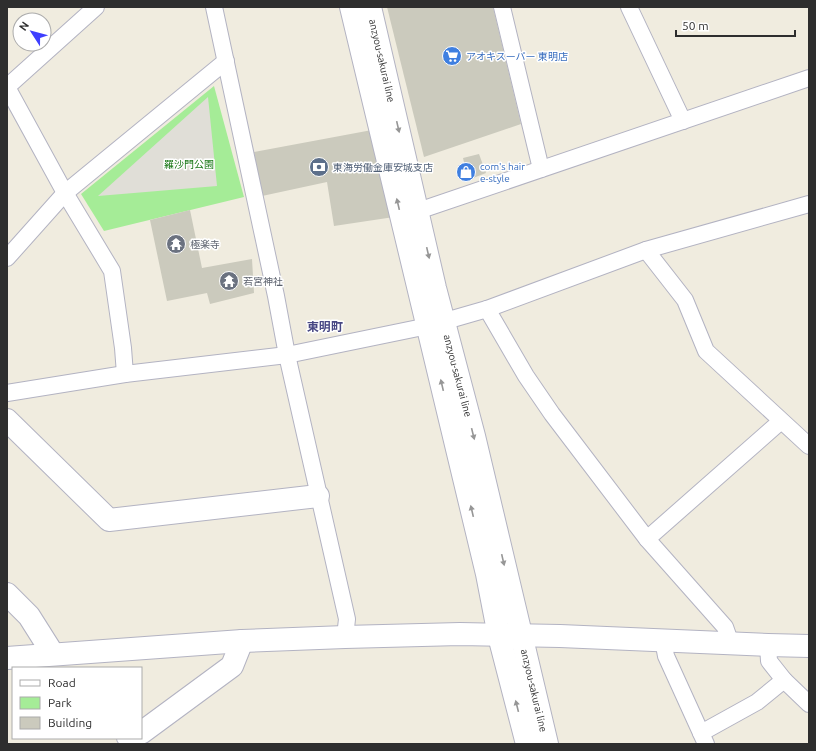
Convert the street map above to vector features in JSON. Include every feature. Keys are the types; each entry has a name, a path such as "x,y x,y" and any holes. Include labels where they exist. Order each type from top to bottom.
{"main road":[{"name":"anzyou-sakurai line","path":"351,7 436,324 474,436 547,744"},
{"name":"anzyou-sakurai line","path":"370,7 418,211 436,324 499,636 527,744"},
{"path":"7,420 109,520 318,496"},
{"path":"7,594 29,616 59,661"},
{"path":"7,658 59,661 242,642 345,637 460,634 809,646"},
{"path":"142,732 232,666 242,642"}],"street":[{"path":"96,7 7,87 65,193 112,272 123,348 125,374"},
{"path":"214,7 276,296 287,355 347,619 345,637"},
{"path":"502,7 540,169"},
{"path":"628,7 684,121"},
{"path":"7,258 65,193 226,61"},
{"path":"418,211 809,78"},
{"path":"7,393 125,374 287,355 436,324 487,309 646,250 809,204"},
{"path":"646,250 685,300 706,351 809,446"},
{"path":"487,309 526,376 552,414 647,539 725,627 731,644"},
{"path":"647,539 781,421"},
{"path":"663,640 666,656 703,738 758,702 784,680"},
{"path":"768,645 769,661 784,680 809,704"}],"green space":[{"name":"羅沙門公園","path":"214,86 244,197 104,231 81,194"}],"shaded area":[{"path":"208,97 217,186 98,196"}],"building":[{"name":"アオキスーパー 東明店","path":"387,7 493,7 521,124 424,157"},
{"name":"東海労働金庫安城支店","path":"372,130 394,217 334,226 327,182 262,196 254,152"},
{"path":"479,154 486,173 468,180 463,158"},
{"name":"極楽寺","path":"190,210 202,268 252,259 254,293 210,304 207,293 167,301 150,220"}],"place":[{"name":"アオキスーパー 東明店","path":"452,56"},
{"name":"東海労働金庫安城支店","path":"319,167"},
{"name":"com's hair e-style","path":"466,172"},
{"name":"極楽寺","path":"176,244"},
{"name":"若宮神社","path":"229,281"}],"district":[{"name":"東明町","path":"325,327"}]}
